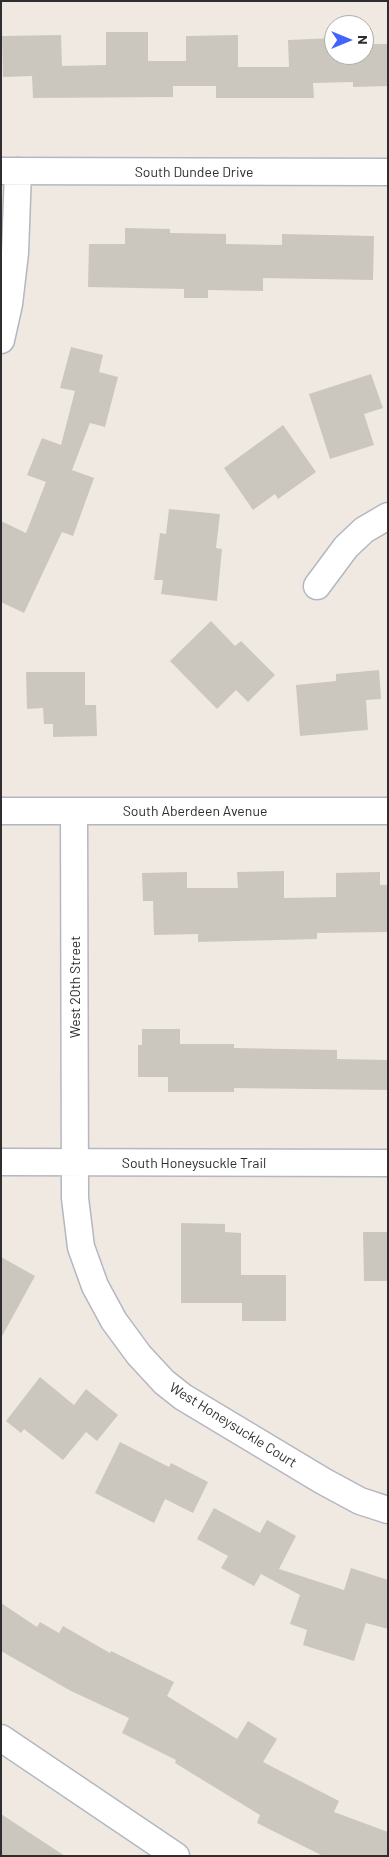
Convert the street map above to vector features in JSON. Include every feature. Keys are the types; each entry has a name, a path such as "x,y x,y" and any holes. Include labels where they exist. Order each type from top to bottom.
{"street":[{"name":"South Dundee Drive","path":"10,171 388,172"},
{"path":"1,340 9,304 15,254 10,171"},
{"path":"317,586 346,547 364,530 388,516"},
{"name":"South Aberdeen Avenue","path":"1,811 388,811"},
{"name":"West 20th Street","path":"74,811 75,1163"},
{"name":"South Honeysuckle Trail","path":"1,1162 388,1163"},
{"name":"West Honeysuckle Court","path":"75,1163 77,1229 81,1247 103,1304 139,1355 164,1382 183,1397 323,1481 360,1501 388,1510"},
{"path":"1,1738 176,1856"}],"building":[{"path":"106,32 148,32 148,61 186,61 186,36 238,35 238,67 289,67 288,40 324,38 324,65 374,65 374,44 388,44 388,86 353,87 353,82 313,83 314,98 216,98 216,86 173,86 173,97 33,98 32,76 3,77 2,36 61,35 62,66 106,65"},
{"path":"125,228 170,229 170,233 226,234 226,244 282,245 282,234 374,236 373,280 263,278 263,291 208,290 208,298 184,298 184,289 88,287 89,244 125,244"},
{"path":"71,347 103,355 99,372 118,377 105,427 90,423 72,470 94,478 73,536 62,532 24,613 1,602 1,521 26,533 46,482 27,475 42,438 61,445 75,391 60,388"},
{"path":"371,374 383,408 364,414 374,445 330,459 309,394"},
{"path":"283,425 316,472 278,499 275,494 253,510 224,468"},
{"path":"169,509 220,514 216,548 222,549 217,601 161,594 163,580 154,580 160,533 166,534"},
{"path":"211,621 235,646 241,641 275,675 248,702 236,690 217,709 170,661"},
{"path":"379,670 381,699 366,700 368,730 300,736 296,685 336,681 336,674"},
{"path":"26,672 85,672 85,705 96,705 97,736 53,737 53,724 44,724 43,708 27,709"},
{"path":"284,871 284,898 336,897 336,873 380,872 380,885 388,885 388,932 317,933 317,939 198,942 198,934 154,935 153,901 143,901 142,873 187,872 187,888 238,888 237,872"},
{"path":"142,1029 180,1029 180,1044 234,1044 234,1048 337,1050 337,1059 388,1060 388,1090 234,1088 234,1092 168,1092 168,1077 138,1077 138,1045 142,1045"},
{"path":"181,1223 225,1224 225,1232 241,1233 241,1275 286,1275 286,1321 242,1321 242,1303 181,1303"},
{"path":"363,1232 388,1232 388,1281 364,1281"},
{"path":"1,1257 35,1276 1,1338"},
{"path":"40,1377 74,1405 86,1389 118,1415 97,1441 86,1432 63,1460 24,1429 21,1433 6,1421"},
{"path":"120,1442 169,1467 171,1463 208,1482 193,1513 165,1499 154,1523 95,1493"},
{"path":"214,1508 260,1533 267,1520 296,1536 279,1569 344,1590 351,1568 388,1580 388,1629 366,1623 354,1661 303,1645 307,1630 290,1624 300,1595 261,1574 254,1586 221,1568 228,1556 197,1539"},
{"path":"1,1603 37,1627 40,1622 59,1633 63,1626 110,1653 111,1651 174,1682 167,1696 237,1739 248,1721 277,1739 263,1762 339,1801 334,1812 388,1832 388,1856 323,1856 257,1823 260,1815 175,1763 176,1760 122,1733 129,1718 71,1691 1,1651"},
{"path":"1,1814 65,1856 1,1856"}]}
